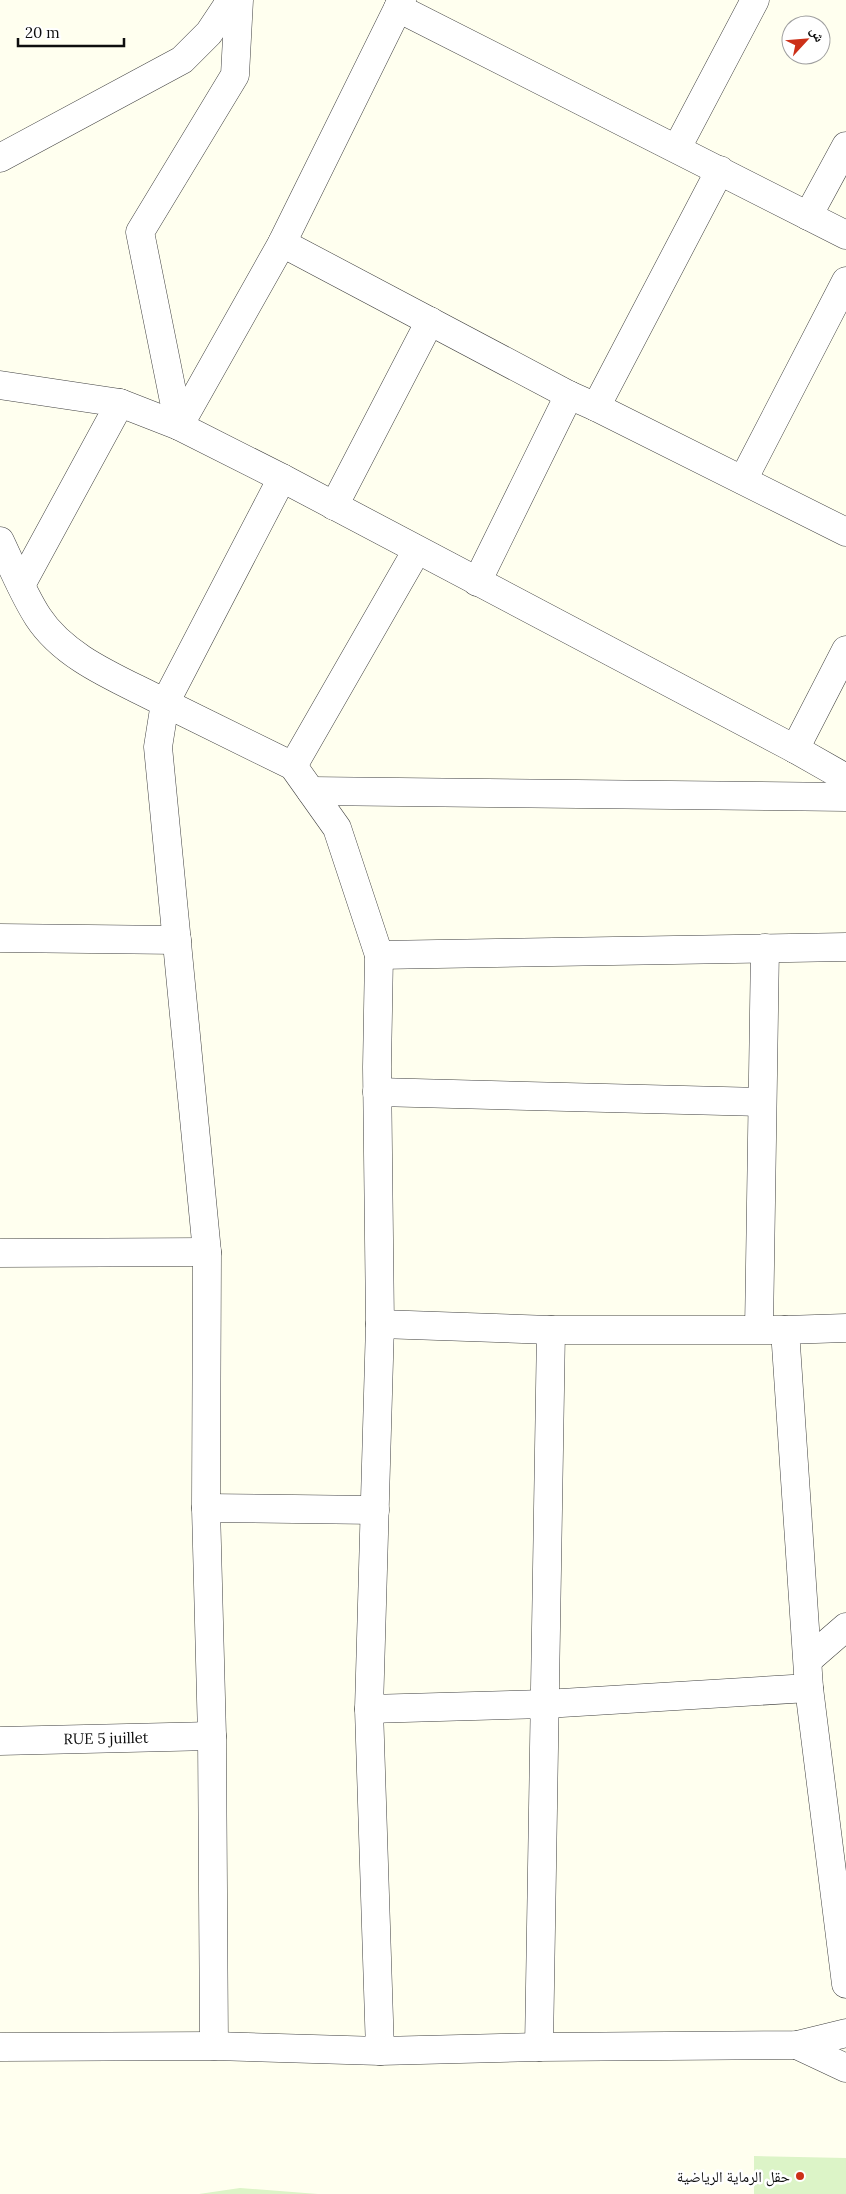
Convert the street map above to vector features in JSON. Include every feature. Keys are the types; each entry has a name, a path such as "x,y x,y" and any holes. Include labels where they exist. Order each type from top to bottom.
{"street":[{"path":"0,158 182,60 209,33 231,0"},
{"path":"180,426 140,232 235,75 239,0"},
{"path":"677,148 755,0"},
{"path":"180,426 282,243 400,4 846,235"},
{"path":"808,216 846,146"},
{"path":"596,407 720,170"},
{"path":"282,243 569,395 846,532"},
{"path":"743,480 846,281"},
{"path":"334,506 430,321"},
{"path":"0,385 120,403 180,426 795,749 846,778"},
{"path":"477,582 569,395"},
{"path":"21,585 120,403"},
{"path":"214,2046 212,1736 206,1508 207,1252 158,747 165,702 282,478"},
{"path":"0,542 39,618 59,641 88,662 293,766 337,828 379,955 377,1092 380,1324 369,1709 380,2051"},
{"path":"293,766 417,550"},
{"path":"795,749 846,650"},
{"path":"310,791 846,797"},
{"path":"0,938 177,940"},
{"path":"379,955 846,947"},
{"path":"765,948 762,1102 772,1330 808,1660 809,1688 846,1984"},
{"path":"377,1092 762,1102"},
{"path":"0,1253 207,1252"},
{"path":"380,1324 551,1330 846,1328"},
{"path":"539,2047 551,1330"},
{"path":"206,1508 375,1510"},
{"path":"808,1660 846,1627"},
{"path":"369,1709 545,1704 809,1688"},
{"name":"RUE 5 juillet","path":"0,1741 212,1736"},
{"path":"0,2047 214,2046 380,2051 539,2047 798,2046 846,2033"},
{"path":"798,2046 846,2068"}],"green space":[{"name":"حقل الرماية الرياضية","path":"754,2156 846,2158 846,2194 754,2194"},
{"path":"240,2188 318,2194 199,2194"}],"place":[{"name":"حقل الرماية الرياضية","path":"800,2176"}]}
